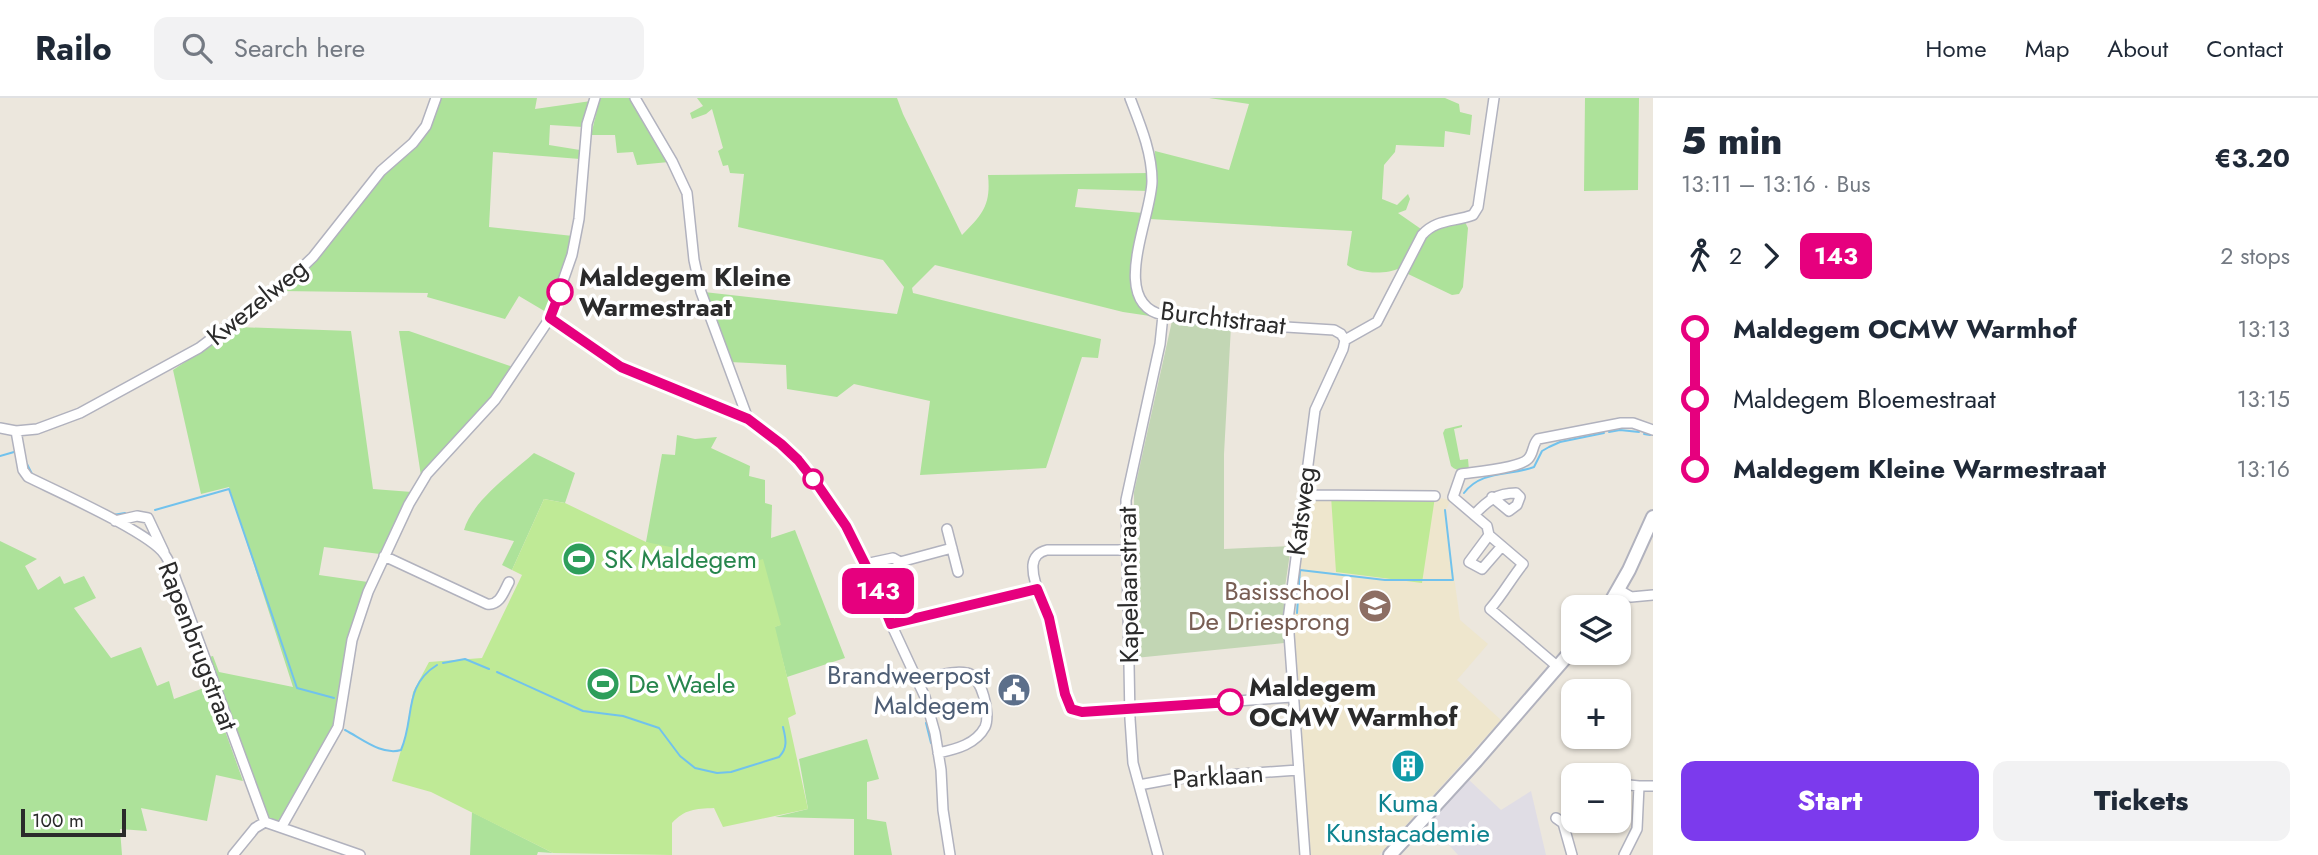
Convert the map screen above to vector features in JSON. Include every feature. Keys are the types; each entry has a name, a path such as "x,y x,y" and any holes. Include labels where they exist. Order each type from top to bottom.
{"street":[{"name":"Kwezelweg","path":"16,431 37,429 80,413 200,348 288,281 313,257 381,172 413,143 426,126 436,98"},
{"path":"282,826 338,727 352,640 368,592 410,504 428,474 495,400 550,318 572,255 579,219 587,124 595,98"},
{"path":"635,98 672,161 687,193 694,260 701,292 748,419"},
{"name":"Burchtstraat","path":"1130,98 1148,148 1152,180 1135,281 1143,304 1154,313 1163,315 1240,324 1327,329 1341,334 1345,340"},
{"path":"1345,340 1377,322 1426,230 1442,222 1474,215 1481,195 1494,98"},
{"name":"Kapelaanstraat","path":"1158,855 1133,763 1126,500 1160,344 1163,315"},
{"path":"550,318 621,367 748,419 798,460 817,484 846,526 925,697 939,753 943,810 950,855"},
{"name":"Katsweg","path":"1305,855 1288,620 1315,410 1345,340"},
{"path":"1558,667 1490,609 1523,564 1489,535 1487,526 1453,497 1461,474 1523,463 1532,454 1533,444 1538,439 1621,423 1633,423 1653,430"},
{"path":"0,428 16,431"},
{"name":"Rapenbrugstraat","path":"16,431 23,471 28,477 115,521 155,545 166,557 265,822"},
{"path":"1305,495 1435,496"},
{"path":"1474,515 1492,497"},
{"path":"115,521 137,516 148,518 166,557"},
{"path":"1616,595 1653,517"},
{"path":"947,529 958,572"},
{"path":"1489,535 1469,562 1482,569 1502,546"},
{"path":"865,564 893,558 900,562 952,548"},
{"path":"1126,550 1041,552 1034,560 1037,589 1049,618 1065,694 1071,709 1082,712 1293,697"},
{"path":"384,556 491,605 499,600 509,582"},
{"path":"891,624 1037,589"},
{"path":"1619,590 1631,597 1653,595"},
{"path":"1390,855 1561,663"},
{"path":"918,682 962,673 972,675 980,684 987,719 984,728 968,745 939,753"},
{"name":"Parklaan","path":"1139,785 1172,779 1298,770"},
{"path":"1631,785 1653,786"},
{"path":"1624,855 1637,829 1639,786"},
{"path":"1556,818 1563,823 1572,855"},
{"path":"233,855 255,828 265,822 360,855"}],"shaded area":[{"path":"1435,497 1451,500 1445,511 1460,620 1488,644 1457,680 1501,720 1379,855 1309,855 1292,621 1308,498"},
{"path":"1468,779 1501,810 1531,791 1546,855 1458,855 1429,823"}],"green space":[{"path":"440,98 537,98 535,109 591,101 583,127 550,125 549,145 580,150 580,159 493,152 489,227 573,236 568,258 546,312 519,296 505,319 427,297 428,293 281,291 305,271 375,184 426,133"},
{"path":"600,98 631,98 669,162 637,165 633,152 617,153 615,135 591,135"},
{"path":"697,98 897,98 962,235 987,202 988,175 1149,173 1149,191 1078,189 1075,207 1143,213 1132,285 1150,316 1123,312 935,265 912,288 913,293 1101,339 1098,358 1082,357 1046,468 920,475 930,401 854,384 837,397 787,389 786,365 730,362 704,292 897,314 904,287 883,260 738,227 744,174 730,173 728,165 723,166 718,151 723,148 712,109 692,119 690,113 703,106"},
{"path":"1209,98 1445,98 1459,104 1460,112 1472,115 1470,135 1445,131 1444,147 1396,145 1395,152 1384,165 1382,199 1397,205 1408,194 1410,199 1406,210 1398,213 1421,229 1400,268 1387,272 1365,272 1347,265 1352,231 1150,219 1156,193 1155,151 1229,170 1249,104"},
{"path":"1585,98 1639,98 1638,190 1584,191"},
{"path":"1465,222 1468,228 1463,287 1459,294 1452,295 1406,273 1426,236 1441,227"},
{"path":"1172,321 1231,326 1224,454 1224,549 1291,546 1284,594 1284,643 1135,658 1134,492"},
{"path":"238,327 351,331 373,489 412,492 380,554 324,547 319,575 368,582 353,623 345,657 338,716 284,816 277,821 269,818 263,809 209,657 213,656 219,672 293,687 229,487 201,494 173,370"},
{"path":"399,331 409,331 513,367 489,401 421,476"},
{"path":"1462,425 1454,429 1460,460 1468,459 1469,470 1457,470 1451,466 1443,433 1445,429"},
{"path":"677,435 695,439 717,437 711,448 750,466 749,476 765,480 765,503 772,505 771,538 795,530 845,658 787,677 774,627 780,625 721,573 646,542 662,454 675,455"},
{"path":"534,453 575,473 565,503 544,499 512,570 502,565 514,541 464,530 468,519 484,498"},
{"path":"1331,496 1435,497 1422,583 1336,572"},
{"name":"De Waele","path":"544,499 565,503 646,542 714,556 721,572 763,559 781,625 775,627 796,714 788,718 808,809 723,827 714,808 691,811 672,823 672,855 553,853 431,792 392,781 406,733 413,692 429,662 482,658 522,575 512,570"},
{"path":"0,541 37,559 25,566 38,590 60,576 64,584 84,576 96,598 74,608 111,658 141,647 157,686 169,681 174,699 209,686 243,781 216,775 207,821 141,808 147,831 120,829 122,855 0,855"},
{"path":"867,739 879,779 867,782 867,819 886,822 892,855 854,855 854,819 775,817 808,809 799,759"},
{"path":"472,812 553,853 470,855"}],"waterway":[{"path":"1609,432 1639,432"},
{"path":"1464,493 1479,480 1487,477 1534,467 1542,451 1560,442 1604,433"},
{"path":"1644,434 1650,435"},
{"path":"0,456 14,452"},
{"path":"27,464 32,474"},
{"path":"155,510 229,489 297,688 334,698"},
{"path":"1297,613 1300,570 1385,580 1453,580 1445,510"},
{"path":"113,515 125,513"},
{"path":"443,663 465,659 489,669"},
{"path":"345,730 386,751 401,750 414,693 426,673 437,665"},
{"path":"497,672 583,711 623,716 659,728 680,756 695,768 717,773 731,772 779,757 786,743 783,727"},
{"path":"921,707 923,715"},
{"path":"926,723 931,743"}],"bus line":[{"name":"143","path":"560,292 550,318 621,367 748,419 798,460 829,499 846,526 891,624 1037,589 1049,618 1065,694 1071,709 1082,712 1230,702"}],"place":[{"name":"Maldegem Kleine Warmestraat","path":"560,292"},
{"name":"SK Maldegem","path":"579,559"},
{"name":"Basisschool De Driesprong","path":"1375,606"},
{"name":"De Waele","path":"603,684"},
{"name":"Brandweerpost Maldegem","path":"1014,690"},
{"name":"Maldegem OCMW Warmhof","path":"1230,702"},
{"name":"Kuma Kunstacademie","path":"1408,766"}]}
